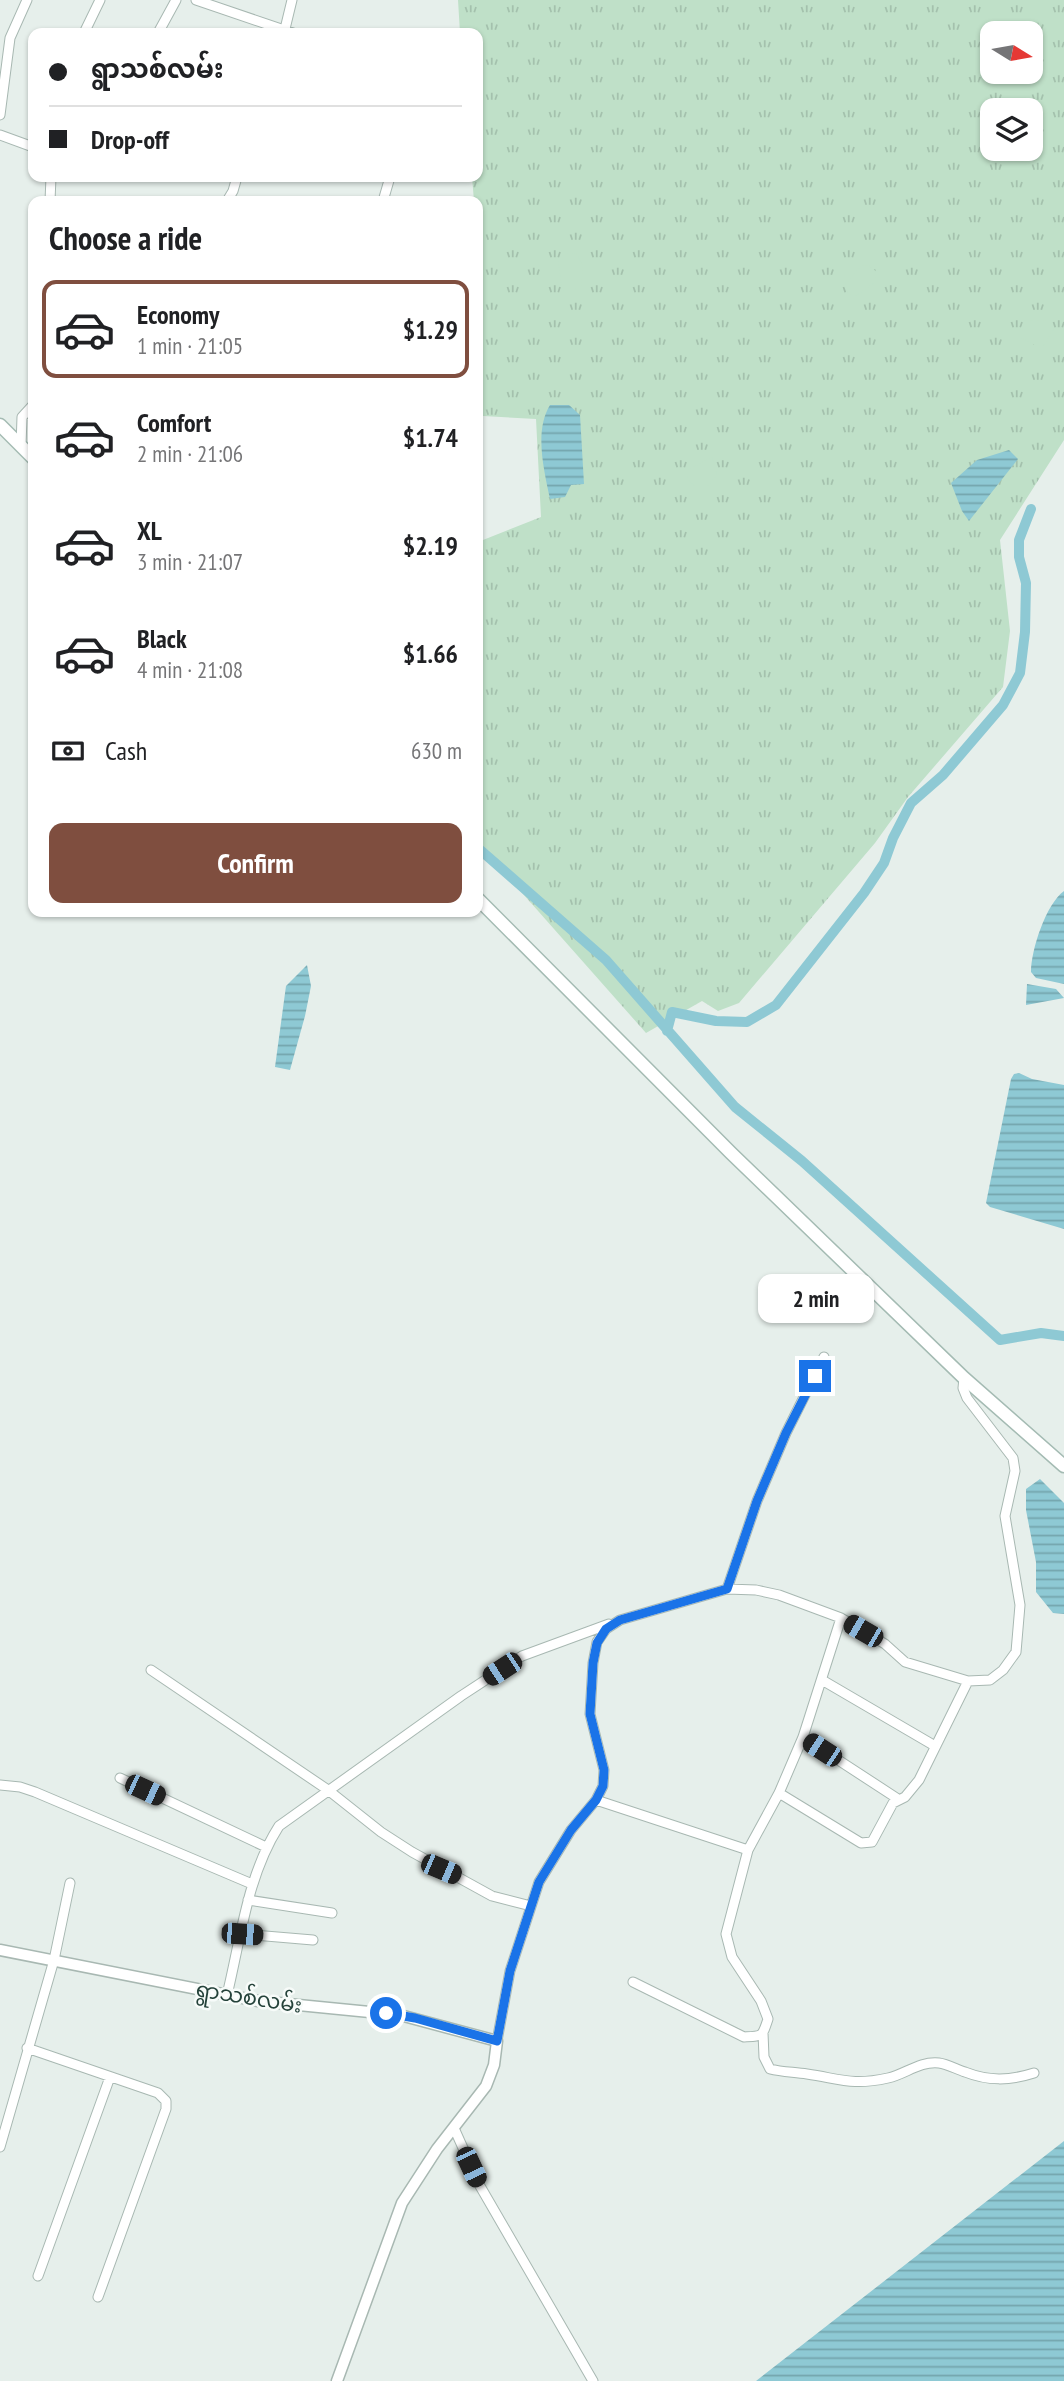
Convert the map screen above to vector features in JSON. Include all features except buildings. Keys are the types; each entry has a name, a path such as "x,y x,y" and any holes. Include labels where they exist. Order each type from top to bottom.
{"main road":[{"path":"0,425 28,453"},
{"path":"483,904 731,1153 964,1378 1064,1466"}],"street":[{"path":"0,115 10,38 27,0"},
{"path":"86,28 100,0"},
{"path":"162,28 176,0"},
{"path":"196,0 276,28"},
{"path":"288,28 292,0"},
{"path":"0,135 28,145"},
{"path":"21,446 22,417 28,410"},
{"path":"727,1589 757,1501 786,1433 824,1356"},
{"path":"227,1995 252,1884 266,1847 279,1826 461,1696 522,1656 620,1620 727,1589 756,1590 779,1595 841,1618 885,1644 905,1662 968,1681 990,1680 1003,1670 1016,1652 1020,1605 1005,1516 1015,1471 1013,1458 967,1398 963,1388 964,1378"},
{"path":"841,1618 803,1737 779,1793 748,1850 726,1934 732,1957 761,2001 768,2019 763,2033 764,2057 770,2069 860,2084 892,2077 928,2063 941,2063 979,2078 995,2080 1034,2073"},
{"path":"337,2381 402,2203 486,2086 494,2065 510,1971 539,1882 571,1830 596,1800 605,1779 590,1714 593,1663 597,1643 606,1629 620,1620"},
{"path":"151,1670 328,1790 381,1832 492,1896 531,1906"},
{"path":"822,1680 935,1746"},
{"path":"779,1793 861,1843 872,1842 892,1803 905,1797 919,1780 968,1681"},
{"path":"803,1737 898,1799"},
{"path":"120,1778 266,1847"},
{"path":"0,1785 35,1792 252,1884"},
{"path":"596,1800 748,1850"},
{"path":"0,2147 54,1960 70,1883"},
{"path":"248,1900 332,1913"},
{"path":"242,1934 313,1940"},
{"name":"ရွာသစ်လမ်း","path":"0,1950 258,2001 400,2015 497,2041"},
{"path":"633,1982 744,2037 759,2036 763,2033"},
{"path":"27,2048 158,2093 166,2101 166,2109 98,2297"},
{"path":"38,2276 110,2077"},
{"path":"454,2128 480,2186 593,2381"}],"green space":[{"path":"458,0 1064,0 1064,440 1000,540 1010,631 1003,687 908,797 875,843 739,1003 718,1011 702,1001 646,1033 483,849 483,540 541,517 536,419 483,416 483,196 474,196 472,182 483,182 483,28 460,28"},
{"path":"576,253 583,266 581,287 570,291 562,290 558,260 564,254"},
{"path":"868,265 877,272 875,282 856,296 848,293 844,286 861,266"},
{"path":"1025,320 1051,321 1054,329 1043,346 1036,346 1020,337"},
{"path":"712,457 717,475 706,488 696,488 687,478 688,470"}],"water":[{"path":"550,405 569,405 580,415 584,484 571,485 565,497 550,499 541,439 545,415"},
{"path":"1009,450 1018,459 969,521 951,483 977,460"},
{"path":"1064,891 1064,984 1036,978 1031,972 1041,928 1051,906"},
{"path":"307,965 311,986 290,1070 275,1067 286,986"},
{"path":"1027,984 1056,989 1064,998 1026,1005"},
{"path":"1019,1073 1032,1079 1064,1085 1064,1229 990,1207 986,1203 1011,1079 1014,1074"},
{"path":"1040,1479 1064,1503 1064,1614 1053,1613 1036,1592 1036,1562 1026,1510 1026,1489"},
{"path":"1064,2141 1064,2381 756,2381"}],"waterway":[{"path":"667,1031 672,1012 716,1021 747,1022 776,1005 864,893 884,863 911,803 943,775 1003,705 1020,673 1025,632 1026,583 1019,557 1019,540 1031,509"},
{"path":"483,852 606,960 735,1107 802,1161 1000,1340 1041,1333 1064,1336"}],"route":[{"path":"386,2013 415,2018 497,2041 510,1971 539,1882 571,1830 596,1800 605,1779 590,1714 597,1643 606,1629 620,1620 727,1589 757,1501 786,1433 815,1376"}]}
